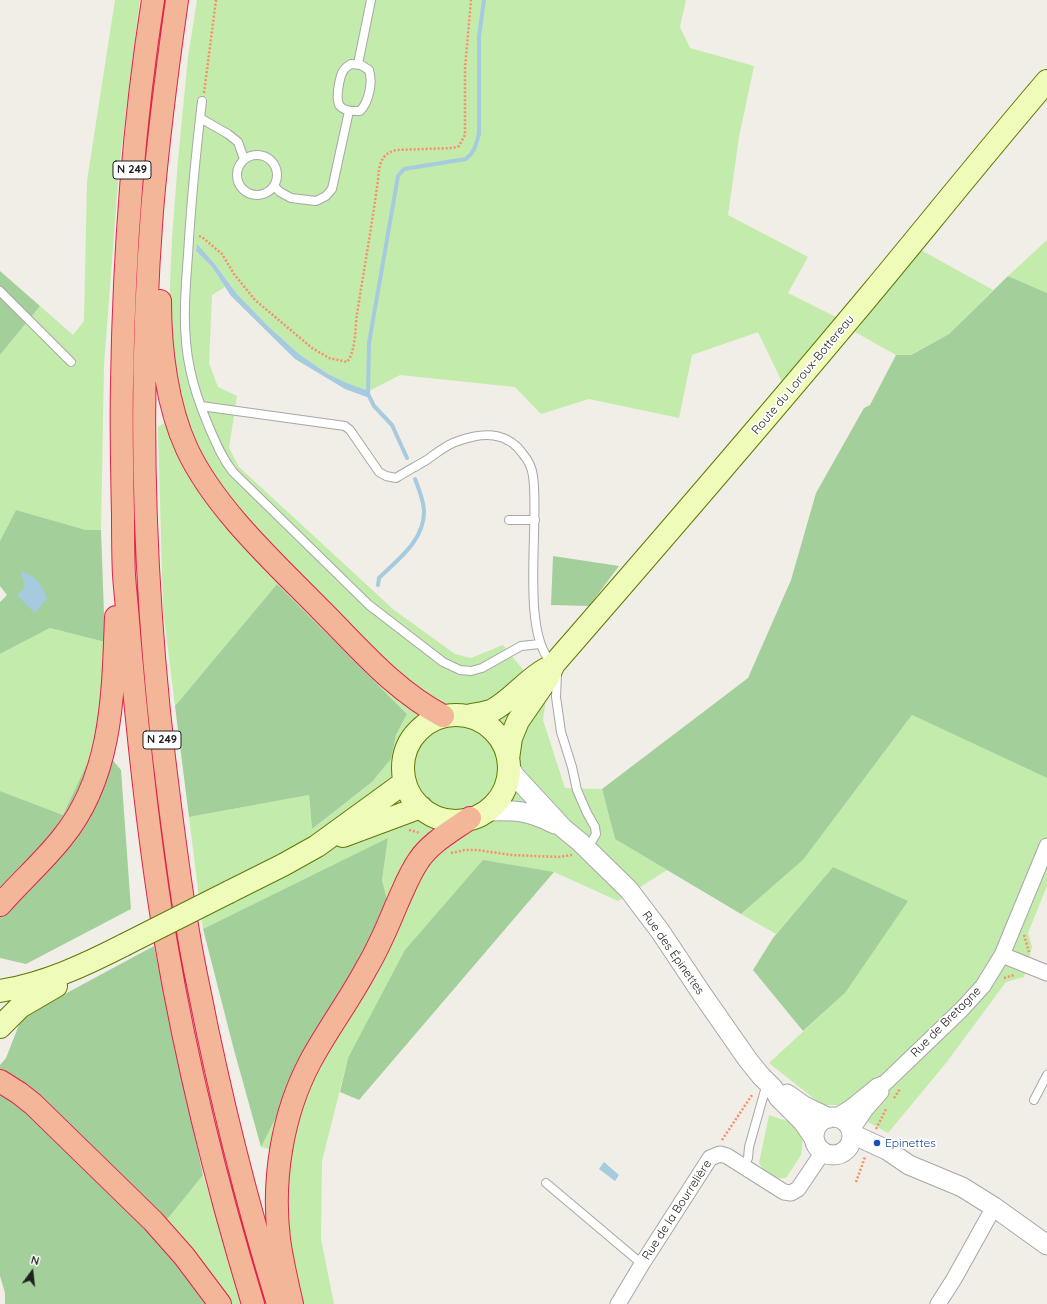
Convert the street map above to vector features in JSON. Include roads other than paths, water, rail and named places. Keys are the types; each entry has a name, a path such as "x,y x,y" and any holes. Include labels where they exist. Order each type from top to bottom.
{"highway":[{"name":"N 249","path":"153,0 141,86 133,162 124,282 121,436 124,575 141,765 166,943 191,1070 222,1199 253,1304"},
{"name":"N 249","path":"177,0 165,83 152,210 145,373 145,478 150,593 155,663 164,762 181,884 204,1018 238,1166 278,1304"},
{"path":"157,164 165,187 160,284 163,355 174,412 187,449 202,476 223,505 257,544 391,681 424,706 443,716"},
{"path":"0,905 63,837 91,791 103,757 107,737 115,639 116,596 124,575"},
{"path":"292,1304 279,1238 278,1214 280,1161 284,1137 298,1089 309,1064 366,969 383,936 408,879 419,860 434,844 478,815"},
{"path":"0,1081 33,1104 153,1221 184,1256 220,1304"}],"main road":[{"name":"Route du Loroux-Bottereau","path":"508,762 511,738 518,721 547,679 554,664 756,431 1047,81"},
{"name":"Route du Loroux-Bottereau","path":"468,716 492,710 512,696 536,675 554,664"},
{"path":"443,716 468,716 482,722 493,730 503,744 508,762 507,782 502,794 491,807 478,815 458,820 434,816 421,807 410,794 405,782 403,761 407,747 411,739 420,728 428,722 443,716"},
{"path":"0,991 23,987 56,976 97,958 283,865 317,846 405,782"},
{"path":"317,846 421,807"},
{"path":"0,1027 20,1007 61,983 97,958"}],"street":[{"name":"Rue des Épinettes","path":"508,762 515,776 563,828 585,847 629,890 660,931 718,1018 779,1098 803,1122 819,1145"},
{"name":"Rue des Épinettes","path":"478,815 507,810 524,811 539,816 563,828"},
{"name":"Rue de Bretagne","path":"832,1117 850,1108 877,1086 885,1083 973,997 982,986 1002,955 1047,846"},
{"path":"1002,955 1047,973"},
{"name":"Rue des Épinettes","path":"767,1082 804,1106 832,1117"},
{"name":"Rue de Bretagne","path":"850,1138 866,1109 883,1090 885,1083"},
{"path":"850,1138 838,1154 833,1154 819,1145 814,1133 818,1125 824,1119 832,1117 845,1122 850,1138 884,1160 909,1165 962,1187 994,1207 1047,1245"},
{"name":"Rue de la Bourrelière","path":"618,1304 710,1158 720,1154 727,1156 784,1192 791,1193 798,1190 819,1145"},
{"path":"938,1304 954,1279 994,1207"}],"lane":[{"path":"358,64 371,0"},
{"path":"351,64 358,64 369,70 372,78 366,105 360,111 349,111 340,106 336,100 341,74 344,68 351,64"},
{"path":"202,101 189,232 184,304 186,340 189,369 201,406 224,460 233,472 369,605 443,662 460,670 482,668 521,646 540,644"},
{"path":"274,186 280,192 291,198 316,201 326,196 334,184 349,111"},
{"path":"200,118 228,134 238,142 244,159"},
{"path":"258,154 271,160 277,172 277,180 274,186 270,191 264,194 251,195 245,192 240,188 237,182 236,176 240,163 250,156 258,154"},
{"path":"0,292 71,362"},
{"path":"201,406 345,426 350,430 379,472 386,476 396,478 425,461 442,448 459,440 481,435 496,435 509,439 518,447 528,460 533,475 535,520 534,610 540,644 547,658 554,664 557,676 556,696 561,732 577,790 595,827 596,834 592,841 585,847"},
{"path":"509,520 535,520"},
{"path":"1034,1100 1047,1074"},
{"path":"744,1166 748,1158 749,1146 767,1082"},
{"path":"546,1183 642,1264"}],"water":[{"path":"197,244 214,263 237,294 268,326 299,354 328,374 369,391 367,397 345,389 295,359 231,296 212,267 196,251"},
{"path":"21,571 30,575 37,581 47,598 35,613 17,595 25,588"},
{"path":"604,1162 619,1175 615,1181 599,1169"}],"waterway":[{"path":"407,458 392,425 374,406 368,394 369,343 398,176 404,169 466,159 471,154 476,144 479,134 479,37 484,0"},
{"path":"378,585 379,578 401,557 415,541 420,532 423,522 424,508 415,479"}],"place":[{"name":"Epinettes","path":"877,1143"}]}
